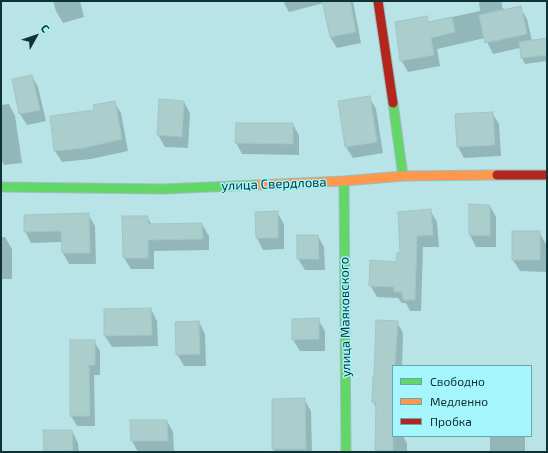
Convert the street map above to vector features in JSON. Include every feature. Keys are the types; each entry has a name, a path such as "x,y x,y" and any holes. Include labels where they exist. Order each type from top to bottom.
{"street":[{"path":"378,1 384,33 403,176"},
{"name":"улица Свердлова","path":"1,187 164,189 344,181 403,176 547,175"},
{"name":"улица Маяковского","path":"344,181 346,452"}],"building":[{"path":"322,1 350,1 356,32 330,37"},
{"path":"521,6 527,34 485,43 479,15"},
{"path":"427,16 428,22 452,17 455,32 431,38 434,55 400,61 395,22"},
{"path":"547,38 547,55 521,58 519,42"},
{"path":"32,75 40,110 19,114 12,79"},
{"path":"370,96 377,142 345,147 338,101"},
{"path":"159,99 184,101 182,137 157,135"},
{"path":"115,101 122,139 84,148 54,151 50,116 94,110 93,105"},
{"path":"493,112 495,145 457,147 455,114"},
{"path":"236,123 293,123 293,144 235,143"},
{"path":"469,204 490,205 490,236 469,235"},
{"path":"431,209 433,235 417,236 415,300 403,300 402,292 394,292 394,287 369,286 370,260 396,262 397,253 400,253 398,212"},
{"path":"278,211 278,238 256,238 255,212"},
{"path":"89,213 90,253 62,253 61,231 24,232 24,215"},
{"path":"122,216 148,216 148,224 202,223 203,239 148,240 148,258 123,258"},
{"path":"512,231 540,231 540,260 512,260"},
{"path":"297,235 318,235 319,259 297,259"},
{"path":"151,308 152,335 104,336 104,309"},
{"path":"319,318 319,339 292,340 292,319"},
{"path":"376,320 398,321 395,365 392,365 393,451 375,450 376,403 372,402"},
{"path":"199,321 200,354 176,355 175,322"},
{"path":"70,340 95,340 95,365 89,365 90,416 70,416"},
{"path":"305,398 306,449 272,449 272,399"},
{"path":"130,420 167,420 168,441 131,441"},
{"path":"43,430 72,430 73,451 44,452"}],"traffic: fast":[{"path":"393,103 403,176"},
{"path":"344,181 346,452"},
{"path":"1,187 163,189 257,185"}],"traffic: slow":[{"path":"257,185 344,181 403,176 497,175"}],"traffic: jam":[{"path":"378,1 393,103"},
{"path":"497,175 547,175"}]}
